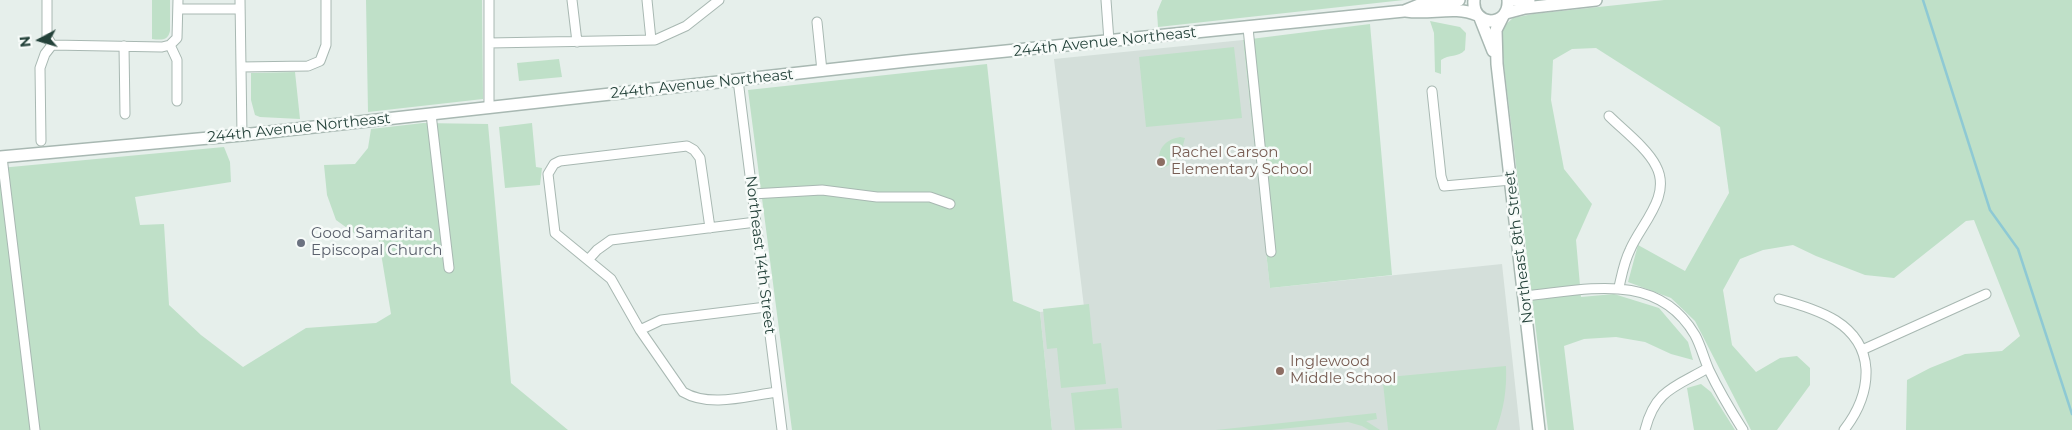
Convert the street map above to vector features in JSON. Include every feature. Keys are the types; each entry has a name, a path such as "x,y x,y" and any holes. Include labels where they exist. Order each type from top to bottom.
{"street":[{"path":"48,0 47,37 52,45"},
{"path":"241,67 308,66 320,61 326,45 326,0"},
{"path":"489,0 489,108"},
{"path":"572,0 577,42"},
{"path":"647,0 651,40"},
{"path":"489,43 651,40 686,26 719,0"},
{"path":"1106,0 1109,40"},
{"name":"244th Avenue Northeast","path":"1404,11 1419,5 1459,0"},
{"name":"Northeast 8th Street","path":"1474,0 1474,6 1497,64"},
{"name":"Northeast 8th Street","path":"1508,0 1504,15 1496,30 1497,64 1540,430"},
{"path":"1516,0 1529,0"},
{"path":"1504,15 1525,8 1596,0"},
{"path":"52,45 162,47 170,45 177,38 178,5 240,4 242,135"},
{"name":"244th Avenue Northeast","path":"1,157 242,135 1109,40 1248,28 1404,11 1419,13 1450,10 1468,11 1490,21 1499,19 1504,15"},
{"path":"817,22 822,71"},
{"path":"1248,28 1271,252"},
{"path":"41,142 40,68 45,54 52,45"},
{"path":"170,45 177,60 177,101"},
{"path":"124,46 125,114"},
{"name":"Northeast 14th Street","path":"738,80 782,430"},
{"path":"1432,91 1441,176 1444,186 1511,180"},
{"path":"431,114 449,268"},
{"path":"1609,116 1652,160 1661,176 1661,185 1654,206 1630,249 1619,287"},
{"path":"710,228 700,158 694,150 687,146 560,161 550,168 548,180 555,232 611,279 640,330 683,392 692,398 709,401 777,392"},
{"path":"1,157 35,430"},
{"path":"752,194 822,190 877,197 930,197 950,204"},
{"path":"588,260 597,250 611,240 756,222"},
{"path":"1525,296 1619,287 1644,293 1660,300 1676,313 1694,334 1708,368 1743,430"},
{"path":"1862,350 1986,294"},
{"path":"1779,299 1832,318 1845,326 1856,337 1862,350 1866,377 1864,391 1855,416 1844,430"},
{"path":"640,330 661,320 766,307"},
{"path":"1645,430 1650,412 1659,398 1708,368"}],"shaded area":[{"path":"1243,40 1270,288 1502,264 1520,430 1052,430 1040,312 1084,307 1054,59"}],"green space":[{"path":"152,0 170,0 170,31 168,37 164,39 152,39"},
{"path":"366,0 482,0 483,99 368,112"},
{"path":"1162,0 1404,0 1158,27 1157,12"},
{"path":"1664,0 2072,0 2072,430 1906,430 1907,380 1930,368 1965,354 2002,351 2020,336 1974,220 1966,221 1894,278 1865,275 1793,245 1763,250 1740,259 1723,290 1732,345 1756,372 1780,358 1797,356 1810,368 1810,385 1777,430 1751,430 1695,321 1671,298 1628,282 1638,245 1685,271 1729,193 1720,127 1596,48 1572,49 1553,60 1551,100 1564,169 1592,204 1576,240 1581,297 1614,294 1659,308 1688,342 1693,360 1671,354 1645,342 1616,337 1584,339 1564,346 1574,430 1548,430 1502,49 1503,27 1513,18 1533,14"},
{"path":"1430,21 1460,27 1466,33 1465,50 1441,60 1441,74 1435,72 1434,33"},
{"path":"1370,24 1392,275 1270,288 1243,40"},
{"path":"1234,47 1242,118 1146,127 1139,57"},
{"path":"559,59 562,77 519,81 517,63"},
{"path":"987,64 1013,301 1040,312 1052,430 792,430 748,90"},
{"path":"295,72 300,119 260,117 255,115 251,100 251,73"},
{"path":"423,123 488,124 511,383 568,430 0,430 0,168 224,147 230,162 231,182 135,197 140,225 164,224 169,305 201,335 243,367 306,328 376,323 391,314 378,235 354,233 336,220 327,195 324,165 355,164 368,148 371,129"},
{"path":"532,123 536,167 542,168 540,185 505,188 499,127"},
{"path":"1180,137 1185,138 1180,156 1171,156 1169,165 1161,169 1159,157 1162,148 1169,141"},
{"path":"1089,304 1093,344 1101,343 1106,384 1061,388 1057,348 1047,349 1043,309"},
{"path":"1506,366 1504,398 1496,430 1388,430 1383,383 1389,377"},
{"path":"1701,384 1711,392 1735,430 1694,430 1687,388"},
{"path":"1118,388 1122,428 1075,430 1071,393"},
{"path":"1376,413 1377,419 1366,421 1380,430 1369,430 1348,422 1271,430 1216,430"}],"waterway":[{"path":"1923,0 1990,210 2018,249 2072,414"}],"place":[{"name":"Rachel Carson Elementary School","path":"1161,162"},
{"name":"Good Samaritan Episcopal Church","path":"301,243"},
{"name":"Inglewood Middle School","path":"1280,371"}]}
